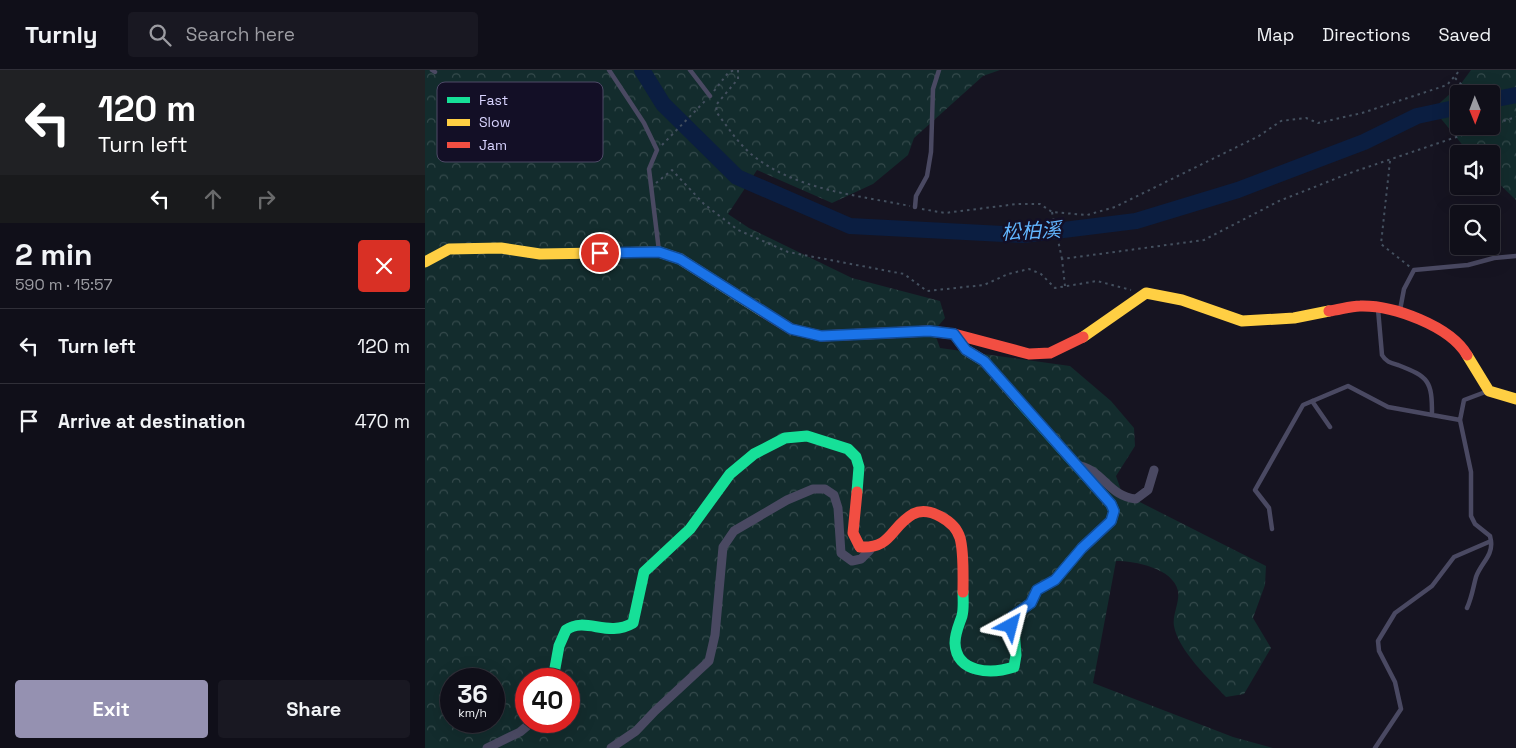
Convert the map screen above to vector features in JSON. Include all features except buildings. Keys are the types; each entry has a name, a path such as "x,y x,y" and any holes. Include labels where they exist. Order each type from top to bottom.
{"street":[{"path":"425,262 449,249 501,248 540,254 659,252 680,259 791,329 821,336 929,331 954,334 1029,354 1050,353 1074,343 1146,294 1182,300 1243,321 1294,318 1359,306 1378,307 1400,312 1443,331 1462,346 1489,391 1516,399"},
{"path":"611,748 637,731 655,711 709,661 715,635 723,547 734,531 787,500 813,489 825,489 834,495 838,508 841,553 851,561 861,559 870,550 886,544 904,521 915,512 928,511 943,518 955,528 960,538 963,609 955,645 959,656 967,666 982,672 1000,672 1014,667 1017,660 1011,626 1013,616 1031,603 1037,590 1055,580 1082,548 1111,521 1114,511 1111,504 984,361 966,350 954,334"},
{"path":"556,668 565,631 571,626 579,624 610,630 621,630 633,623 644,572 690,529 730,474 770,444 785,438 807,436 848,449 856,457 859,467 853,533 860,547 870,550"},
{"path":"1075,465 1088,467 1125,498 1135,499 1148,490 1154,470"},
{"path":"487,748 518,733"}],"lane":[{"path":"609,70 644,123 657,150 649,169 659,252"},
{"path":"690,70 710,96"},
{"path":"915,207 917,196 927,176 931,152 933,89 939,70"},
{"path":"1400,312 1404,289 1414,270 1468,265 1494,258 1516,256"},
{"path":"1378,307 1382,355 1385,360 1416,372 1428,380 1432,391 1432,414"},
{"path":"1271,529 1269,508 1255,490 1303,405 1348,386 1388,408 1460,420"},
{"path":"1467,608 1473,594 1477,576 1492,550 1490,536 1475,524 1471,516 1471,472 1460,420 1464,400 1489,391"},
{"path":"1312,401 1331,427"},
{"path":"1375,748 1401,709 1395,682 1379,651 1378,641 1395,613 1431,586 1454,557 1491,540"}],"path":[{"path":"657,150 710,96 728,73 734,70"},
{"path":"738,70 738,79 716,105 717,112 750,153 780,172 807,183 945,213 1017,204 1039,204 1052,212 1087,214 1115,207 1259,136 1281,120 1305,118 1319,123 1330,122 1447,85 1460,70"},
{"path":"1455,78 1462,85"},
{"path":"1500,122 1516,116"},
{"path":"1062,259 1204,240 1279,201 1350,173 1463,135"},
{"path":"1390,161 1381,244 1414,270"},
{"path":"652,186 672,170 704,204 739,230 788,252 904,274 927,291 984,285 1008,274 1029,269 1041,274 1055,288 1097,281 1146,294"},
{"path":"1052,212 1062,259 1065,286"}],"green space":[{"path":"425,70 1000,70 983,76 914,138 908,155 873,184 832,203 757,170 728,214 749,228 852,278 940,301 945,318 934,331 940,348 1070,366 1111,401 1134,428 1135,446 1116,476 1122,493 1266,566 1265,585 1253,618 1271,648 1244,694 1226,697 1195,664 1177,635 1174,622 1178,591 1175,583 1161,571 1152,567 1133,562 1116,561 1093,683 1233,737 1273,748 425,748"},
{"path":"1471,70 1516,70 1516,200 1500,185 1500,145 1463,145 1454,135 1500,135 1500,85 1460,85"},
{"path":"1450,94 1450,130 1433,109"}],"waterway":[{"name":"松柏溪","path":"642,70 663,104 737,177 850,226 1023,235 1136,221 1238,190 1364,142 1417,116 1450,109"},
{"name":"松柏溪","path":"1500,98 1516,95"}],"traffic: fast":[{"path":"963,592 963,613 956,632 955,643 957,653 962,661 968,666 986,671 1014,667 1016,655 1013,616 1031,603 1037,590 1055,580 1082,548 1111,521 1114,511 1111,504 1019,401"},
{"path":"555,668 559,646 566,630 581,625 614,628 633,623 644,572 690,529 730,474 754,454 785,438 807,436 848,449 856,457 859,467 857,492"}],"traffic: slow":[{"path":"425,262 449,249 501,248 540,254 659,252 680,259 762,311"},
{"path":"1083,337 1146,293 1182,300 1242,321 1294,318 1329,311"},
{"path":"954,334 966,350 984,361 1019,401"},
{"path":"1467,355 1489,391 1516,399"}],"traffic: jam":[{"path":"1329,311 1360,306 1404,313 1434,326 1448,335 1467,355"},
{"path":"762,311 791,329 821,336 929,331 954,334 1029,354 1050,353 1083,337"},
{"path":"857,492 853,533 860,547 879,545 905,519 919,512 934,514 953,526 960,538 961,544 963,592"}],"route":[{"path":"600,253 659,252 680,259 791,329 821,336 929,331 954,334 966,350 984,361 1111,504 1114,511 1111,521 1082,548 1055,580 1037,590 1031,603 1013,616 1011,626"}]}
